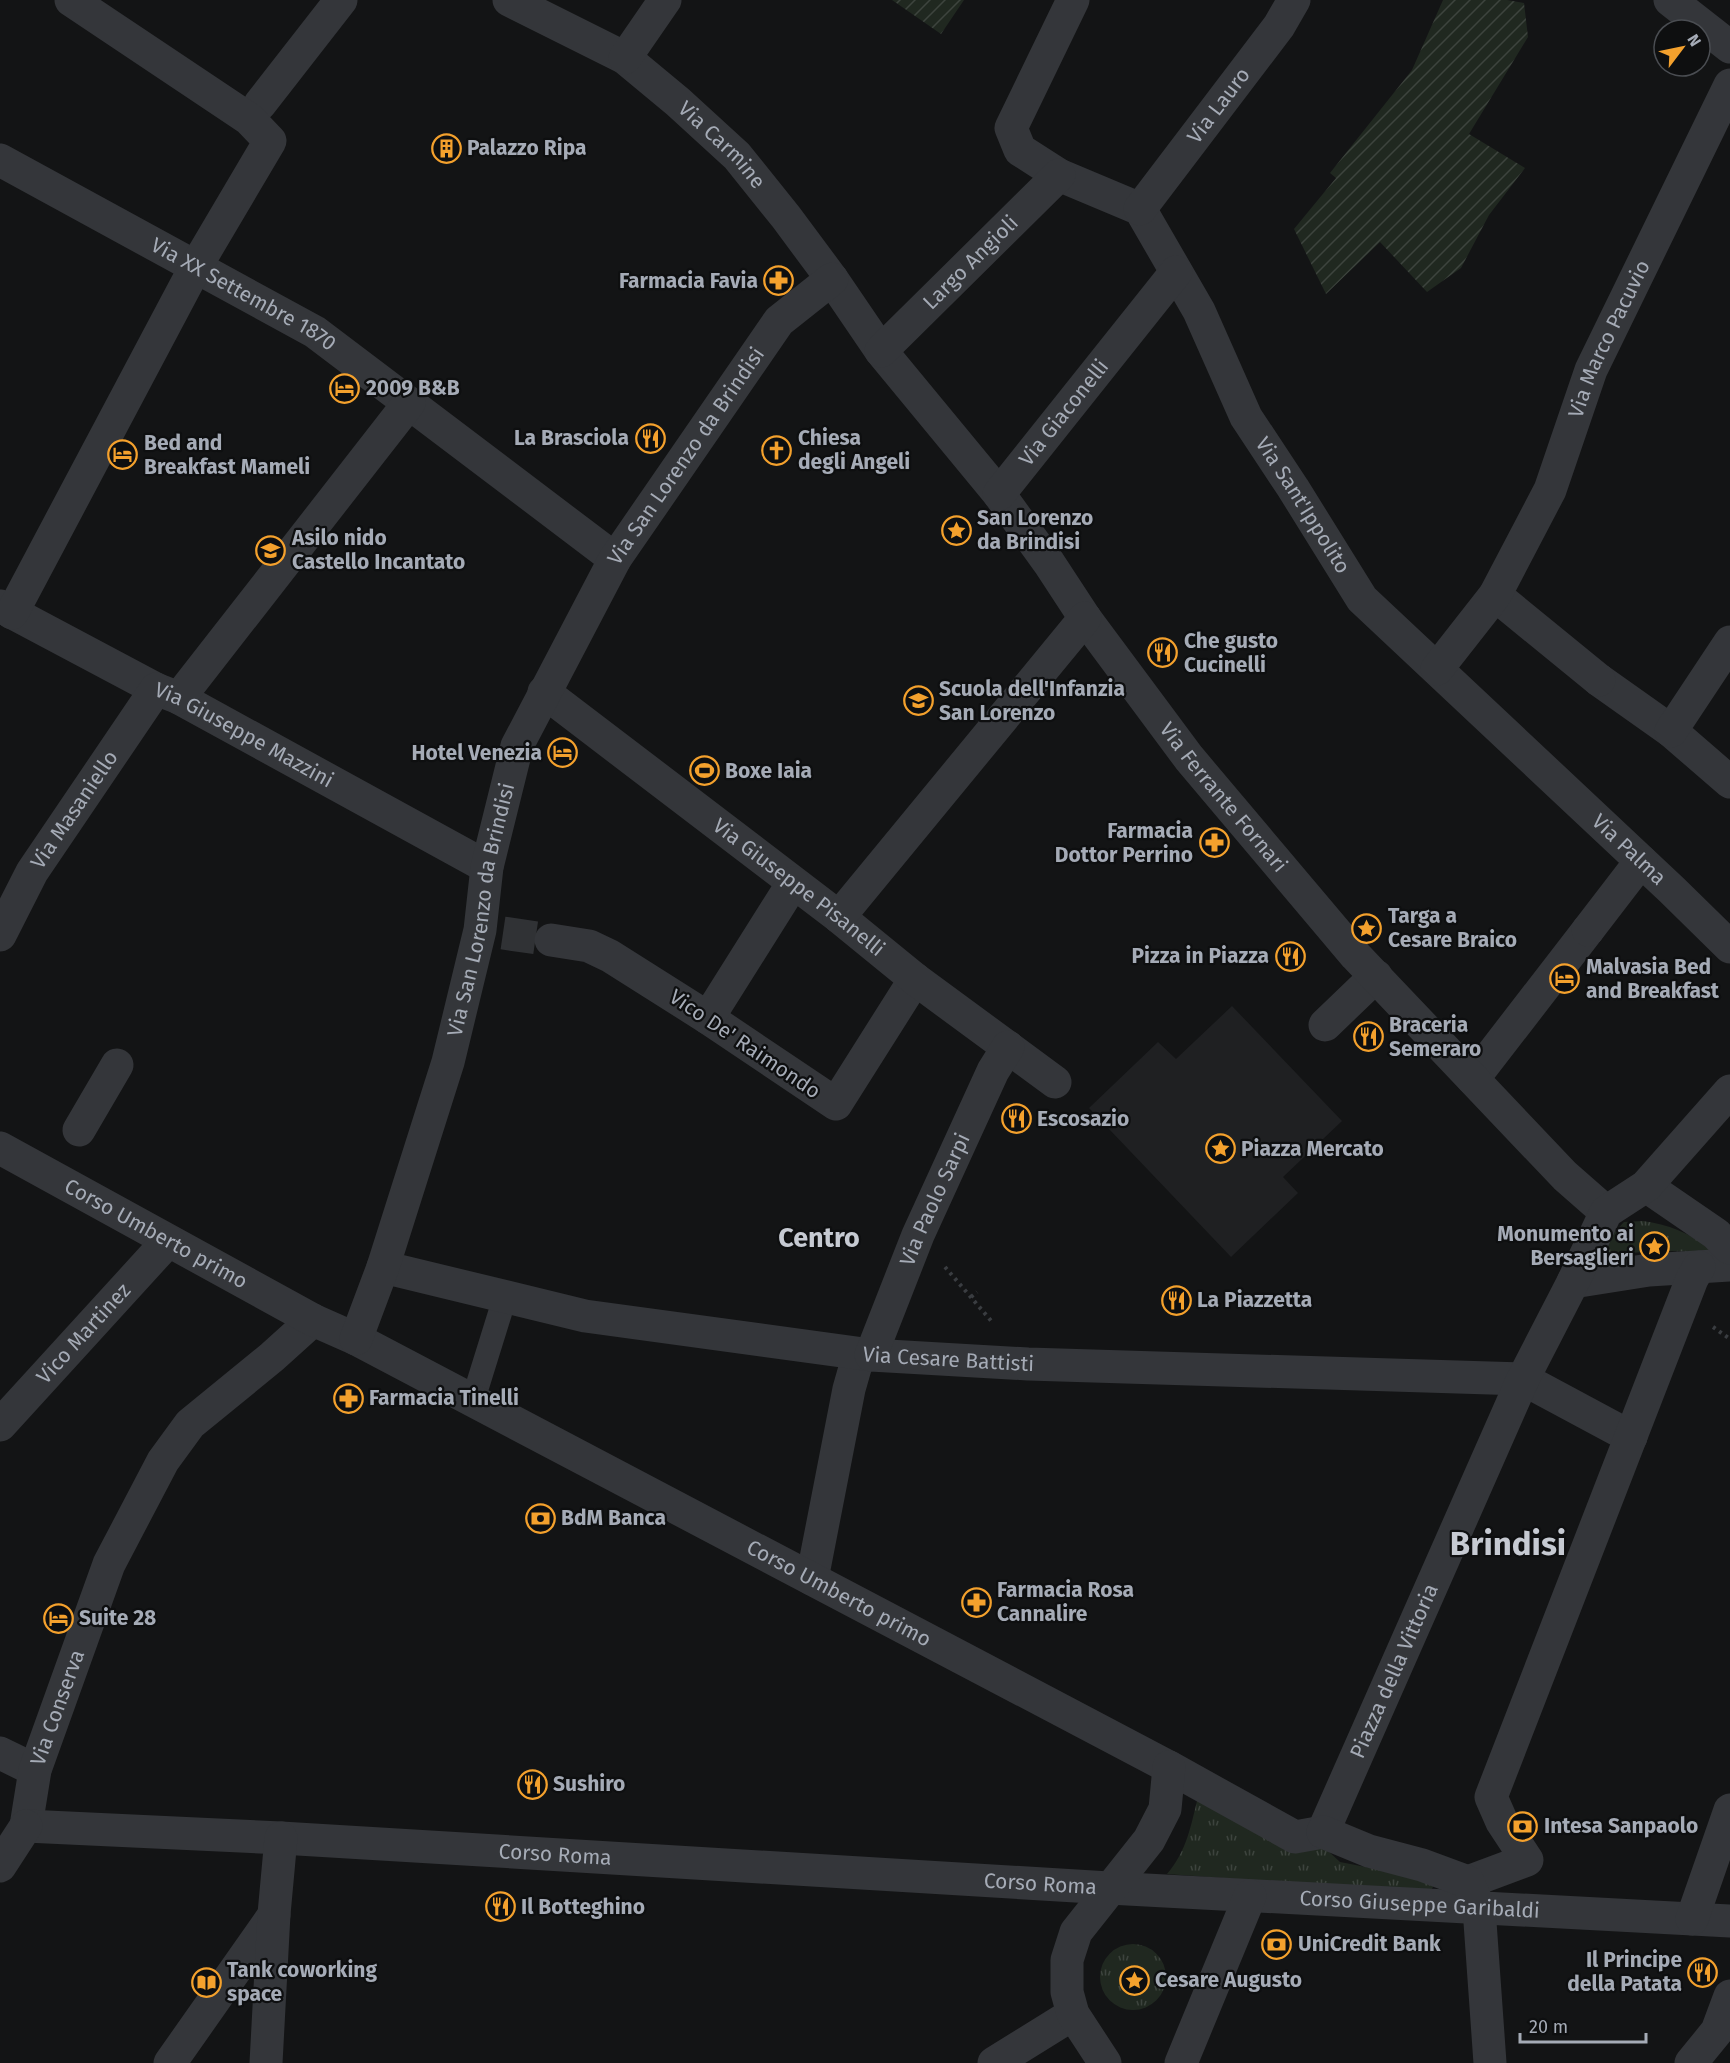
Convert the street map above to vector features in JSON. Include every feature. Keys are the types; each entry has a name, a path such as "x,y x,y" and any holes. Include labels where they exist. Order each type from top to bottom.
{"street":[{"path":"6,610 195,268 270,141 249,119 71,0"},
{"path":"260,104 341,0"},
{"name":"Via Carmine","path":"508,0 625,58 737,156 832,279 880,351"},
{"path":"625,58 665,0"},
{"path":"1073,0 1011,128 1020,150 1059,175 1140,209 1176,272"},
{"name":"Via Lauro","path":"1140,209 1279,26 1294,0"},
{"path":"1670,0 1730,46"},
{"name":"Via Marco Pacuvio","path":"1437,669 1495,595 1550,490 1591,370 1730,85"},
{"name":"Via XX Settembre 1870","path":"0,160 315,332 615,559"},
{"name":"Largo Angioli","path":"880,351 1059,175"},
{"name":"Via Sant'Ippolito","path":"1176,272 1202,317 1246,417 1362,599 1527,753"},
{"name":"Via Giaconelli","path":"999,494 1176,272"},
{"name":"Via San Lorenzo da Brindisi","path":"356,1339 382,1267 492,932 487,867 517,746 615,559 778,321 832,279"},
{"name":"Via Ferrante Fornari","path":"880,351 999,494 1085,618 1189,758 1356,956 1565,1176 1606,1212"},
{"name":"Via Masaniello","path":"0,935 32,872 168,694 410,403"},
{"path":"1495,595 1599,680 1671,731 1730,782"},
{"name":"Via Giuseppe Mazzini","path":"6,610 168,694 487,867"},
{"path":"839,917 1085,618"},
{"path":"1671,731 1730,642"},
{"name":"Via Giuseppe Pisanelli","path":"544,692 839,917 915,978 1054,1082"},
{"name":"Via Palma","path":"1527,753 1730,947"},
{"path":"1473,1079 1641,861"},
{"path":"708,1018 793,883"},
{"name":"Vico De' Raimondo","path":"551,940 589,946 610,956 708,1018 836,1104 915,978"},
{"path":"1325,1025 1376,976"},
{"name":"Via Paolo Sarpi","path":"812,1579 849,1389 993,1071 1008,1047"},
{"path":"79,1130 117,1065"},
{"path":"1606,1212 1646,1186 1730,1091"},
{"name":"Corso Umberto primo","path":"0,1149 313,1320 356,1339 812,1579 1169,1767 1295,1837 1323,1832"},
{"path":"1646,1186 1716,1234 1730,1248"},
{"name":"Piazza della Vittoria","path":"1323,1832 1523,1378 1606,1212"},
{"name":"Vico Martinez","path":"0,1425 168,1241"},
{"path":"1473,1895 1527,1860 1502,1822 1491,1797 1631,1437 1714,1266 1649,1270 1573,1282"},
{"name":"Via Cesare Battisti","path":"382,1267 585,1316 865,1354 1028,1364 1523,1378"},
{"name":"Via Conserva","path":"0,1866 109,1564 163,1461 190,1424 313,1320"},
{"path":"1523,1378 1631,1437"},
{"path":"0,1753 34,1770"},
{"path":"1100,2055 1073,2014 1067,1992 1067,1960 1076,1932 1149,1840 1165,1809 1169,1767"},
{"path":"1692,1919 1730,1810"},
{"name":"Corso Roma","path":"13,1826 282,1839 1109,1888"},
{"path":"1323,1832 1369,1851 1422,1865 1473,1895"},
{"path":"266,2063 274,1914 282,1839"},
{"name":"Corso Giuseppe Garibaldi","path":"1109,1888 1251,1896 1473,1895 1730,1922"},
{"path":"1473,1895 1490,2063"},
{"path":"1181,2063 1251,1896"},
{"path":"170,2063 274,1914"},
{"path":"1691,2063 1717,2031 1730,1996"},
{"path":"994,2063 1073,2014"}],"lane":[{"path":"472,1400 505,1297"}],"path":[{"path":"942,1263 980,1309"},
{"path":"971,1298 977,1292"},
{"path":"1707,1322 1730,1339"}],"shaded area":[{"name":"Piazza Mercato","path":"1232,1006 1342,1121 1283,1177 1298,1193 1231,1257 1089,1108 1158,1042 1176,1059"}],"green space":[{"path":"892,0 964,0 941,34"},
{"path":"1443,0 1507,0 1524,3 1528,37 1469,134 1525,168 1489,215 1461,268 1427,292 1380,242 1326,294 1294,229 1336,178 1330,173 1412,70"},
{"path":"1643,1221 1678,1230 1709,1249 1705,1254 1666,1251 1601,1257 1610,1237 1624,1222"},
{"path":"1198,1797 1312,1847 1327,1850 1340,1862 1432,1880 1433,1887 1429,1893 1167,1874 1184,1847"},
{"path":"1133,1944 1146,1947 1156,1954 1163,1964 1166,1977 1163,1990 1156,2000 1146,2007 1133,2010 1120,2007 1110,2000 1103,1990 1100,1977 1103,1964 1110,1954 1120,1947"}],"tunnel":[{"path":"503,933 551,940"}],"place":[{"name":"Palazzo Ripa","path":"446,148"},
{"name":"Farmacia Favia","path":"779,281"},
{"name":"2009 B&B","path":"345,388"},
{"name":"La Brasciola","path":"650,438"},
{"name":"Chiesa degli Angeli","path":"777,450"},
{"name":"Bed and Breakfast Mameli","path":"123,455"},
{"name":"San Lorenzo da Brindisi","path":"956,530"},
{"name":"Asilo nido Castello Incantato","path":"271,550"},
{"name":"Che gusto Cucinelli","path":"1163,653"},
{"name":"Scuola dell'Infanzia San Lorenzo","path":"918,701"},
{"name":"Hotel Venezia","path":"563,753"},
{"name":"Boxe Iaia","path":"704,771"},
{"name":"Farmacia Dottor Perrino","path":"1214,843"},
{"name":"Targa a Cesare Braico","path":"1367,928"},
{"name":"Pizza in Piazza","path":"1290,956"},
{"name":"Malvasia Bed and Breakfast","path":"1565,979"},
{"name":"Braceria Semeraro","path":"1368,1037"},
{"name":"Escosazio","path":"1016,1119"},
{"name":"Piazza Mercato","path":"1220,1149"},
{"name":"Monumento ai Bersaglieri","path":"1655,1246"},
{"name":"La Piazzetta","path":"1176,1300"},
{"name":"Farmacia Tinelli","path":"348,1398"},
{"name":"BdM Banca","path":"540,1518"},
{"name":"Farmacia Rosa Cannalire","path":"976,1602"},
{"name":"Suite 28","path":"58,1618"},
{"name":"Sushiro","path":"532,1784"},
{"name":"Intesa Sanpaolo","path":"1523,1826"},
{"name":"Il Botteghino","path":"500,1907"},
{"name":"UniCredit Bank","path":"1277,1944"},
{"name":"Il Principe della Patata","path":"1703,1972"},
{"name":"Cesare Augusto","path":"1134,1980"},
{"name":"Tank coworking space","path":"206,1982"}],"district":[{"name":"Centro","path":"819,1238"},
{"name":"Brindisi","path":"1508,1544"}]}
